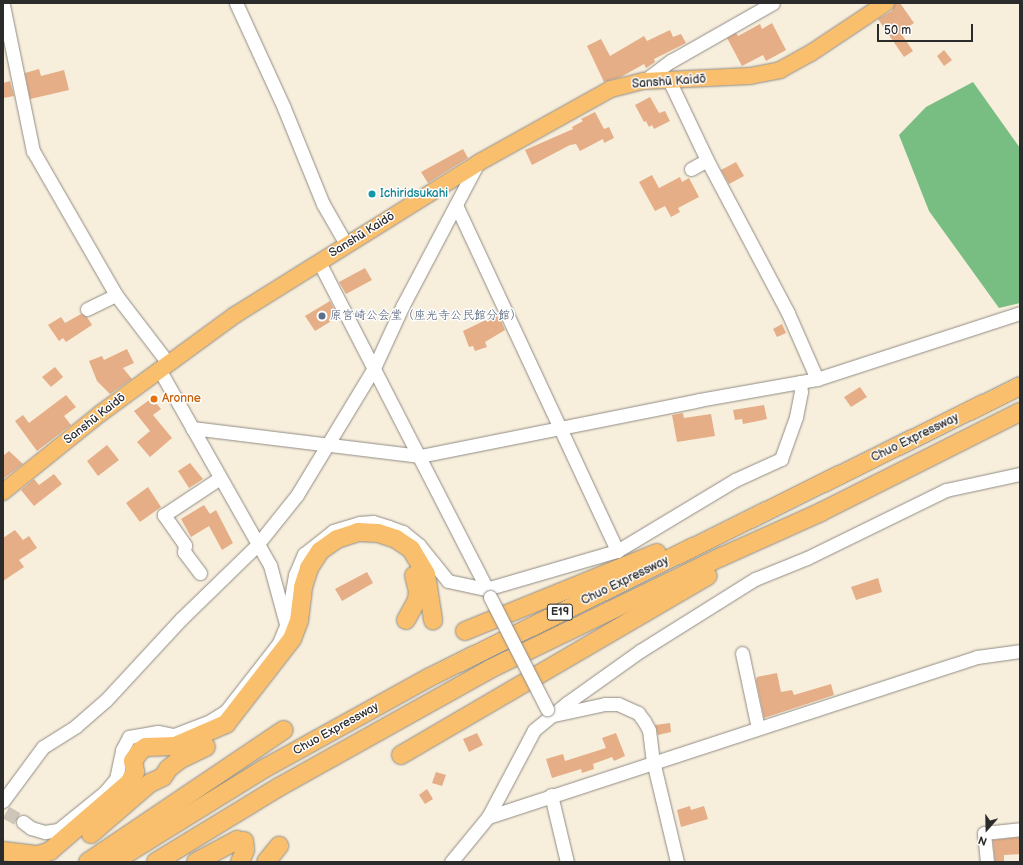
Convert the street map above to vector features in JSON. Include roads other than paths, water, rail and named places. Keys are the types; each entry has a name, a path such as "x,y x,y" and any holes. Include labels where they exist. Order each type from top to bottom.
{"highway":[{"name":"Chuo Expressway","path":"113,862 267,767 428,678 1020,386"},
{"name":"Chuo Expressway","path":"156,862 279,786 490,669 721,557 821,512 1020,412"},
{"path":"465,631 789,500"},
{"path":"401,755 728,563 821,512"},
{"path":"3,851 38,855 50,851 123,789 135,772 133,761 140,751 146,747 158,748 175,746 216,730 232,718 292,639 299,621 303,587 309,568 320,551 337,539 358,532 378,533 396,539 411,549 426,574 432,620"},
{"path":"54,862 150,782 163,777 168,769 187,755 228,736 244,720 300,646 309,627 316,581 325,564 339,551 349,546 367,544 387,547 402,558 414,573 418,591 414,607 406,620"},
{"path":"88,862 284,730"},
{"path":"196,862 241,840 245,850 240,862"},
{"path":"266,862 278,846"},
{"path":"3,856 23,862"}],"main road":[{"name":"Sanshū Kaidō","path":"3,492 163,366 235,315 346,244 478,163 611,89 644,82 750,76 780,70 810,53 886,3"}],"street":[{"path":"236,3 284,108 323,204 346,244"},
{"path":"644,82 671,61 773,3"},
{"path":"3,5 33,151 116,295 163,366 192,428 257,545 270,565 286,626"},
{"path":"669,80 707,160 788,313 817,379"},
{"path":"691,169 707,160"},
{"path":"4,808 44,747 76,726 106,700 181,619 257,545 297,494 374,368 403,305 478,163"},
{"path":"456,206 617,551"},
{"path":"318,262 420,456 548,713"},
{"path":"87,309 116,295"},
{"path":"192,428 420,456 699,400 817,379 1020,313"},
{"path":"23,822 31,828 45,832 58,830 105,792 116,779 122,750 129,737 143,732 158,732 174,735 210,721 226,711 279,643 286,626 295,575 304,554 333,531 359,523 373,522 403,532 419,545 448,581 488,593 617,551 735,480 781,459 796,417 801,392 800,382"},
{"path":"451,862 488,817 534,730 548,713 640,651 755,579 807,558 946,490 1020,474"},
{"path":"200,573 184,552 185,545 164,515 220,478"},
{"path":"488,817 653,761 978,657 1020,651"},
{"path":"742,653 758,728"},
{"path":"548,713 605,704 628,708 638,713 649,730 653,761 677,862"},
{"path":"158,748 166,756 168,769"},
{"path":"135,772 141,780 150,782"},
{"path":"551,795 567,862"},
{"path":"987,862 984,833 1020,830"}],"tunnel":[{"path":"6,812 23,822"}],"place":[{"name":"Ichiridsukahi","path":"372,194"},
{"name":"原宮崎公会堂（座光寺公民館分館）","path":"322,316"},
{"name":"Aronne","path":"154,399"}]}
